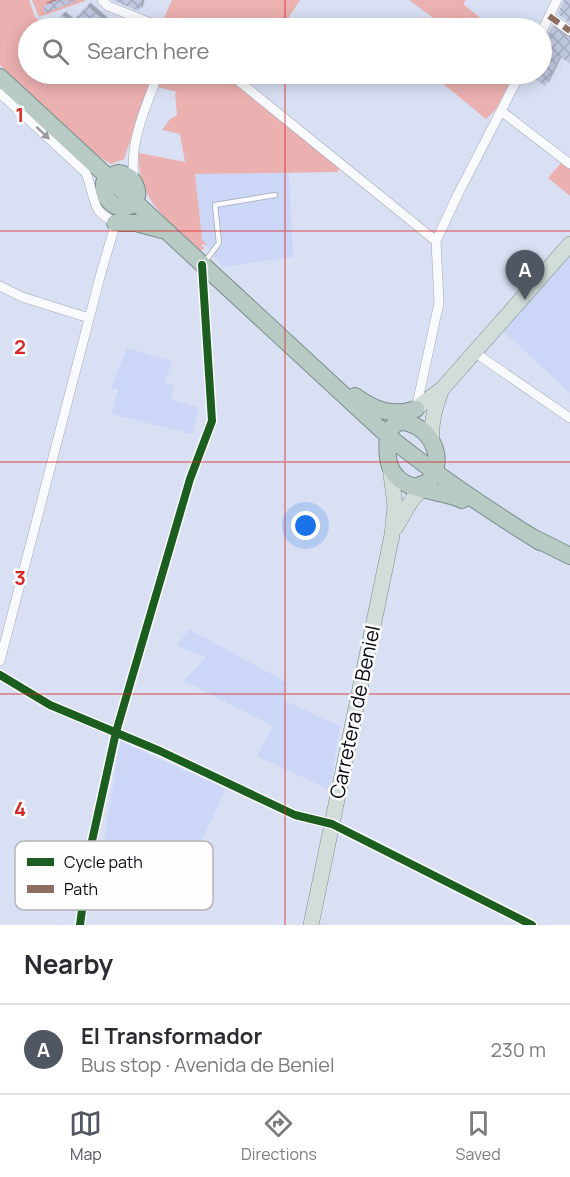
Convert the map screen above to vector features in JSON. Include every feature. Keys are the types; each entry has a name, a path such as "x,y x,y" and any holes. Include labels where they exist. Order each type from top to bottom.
{"highway":[{"path":"0,77 108,178 134,196 168,233 297,352 359,399 403,421 423,487"},
{"path":"115,223 149,226 168,233"},
{"path":"297,352 403,421 432,443 450,471 463,483 540,542"},
{"path":"297,352 362,424 398,479 453,496 570,556"},
{"path":"390,466 403,421"},
{"path":"423,487 437,462 432,443"}],"main road":[{"path":"403,421 442,389 570,244"},
{"path":"432,443 431,428 442,389"},
{"path":"390,466 394,498 392,535"},
{"path":"392,535 423,487"},
{"name":"Carretera de Beniel","path":"311,925 392,535"}],"street":[{"path":"102,0 108,6 138,18"},
{"path":"552,18 549,16 557,0"},
{"path":"552,18 570,31"},
{"path":"0,661 115,223 134,196 133,152 137,133 154,84"},
{"path":"242,84 436,241"},
{"path":"403,421 439,303 436,241 515,84"},
{"path":"0,93 86,173 92,186 95,206 99,212 115,223"},
{"path":"501,111 570,164"},
{"path":"115,223 108,178 133,152"},
{"path":"92,841 116,732 190,479 212,421 202,265"},
{"path":"0,286 22,297 89,318"},
{"path":"474,352 570,418"},
{"path":"0,675 50,705 160,751 295,815 332,824 532,925"},
{"path":"80,925 82,910"}],"lane":[{"path":"202,265 219,243 215,205 275,195"}],"shaded area":[{"path":"0,0 29,0 36,18 18,18 18,82 0,65"},
{"path":"32,0 85,0 85,1 39,17"},
{"path":"172,0 300,0 288,18 164,18"},
{"path":"409,0 466,0 463,4 480,18 433,18"},
{"path":"20,84 150,84 124,159 111,164 96,155"},
{"path":"159,84 234,84 339,168 338,172 195,174 202,239 207,246 203,244 201,246 205,248 200,251 157,208 143,184 139,169 139,153 185,162 180,134 162,130 170,119 177,115 175,94 177,92 158,87"},
{"path":"443,84 509,84 496,109 486,119"},
{"path":"562,162 570,168 570,196 548,178"},
{"path":"289,173 293,257 222,267 202,239 195,174"},
{"path":"570,255 570,393 502,330"},
{"path":"127,348 172,361 165,382 174,386 171,399 199,408 192,434 111,414 118,389 111,389"},
{"path":"189,629 288,683 283,700 340,726 330,790 257,756 273,726 184,681 206,657 177,646"},
{"path":"120,741 226,789 201,841 104,841"}],"building":[{"path":"59,0 77,1 45,13 43,6"},
{"path":"112,0 142,0 139,11"},
{"path":"564,0 570,0 570,23 558,14"},
{"path":"87,6 101,18 76,18"},
{"path":"552,26 570,38 570,64 560,56 552,72"}],"marked path":[{"path":"552,18 570,31"}],"cycle path":[{"path":"92,841 116,732 190,479 212,421 202,265"},
{"path":"0,675 50,705 160,751 295,815 332,824 532,925"},
{"path":"80,925 82,910"}],"place":[{"name":"El Transformador","path":"525,300"}]}
